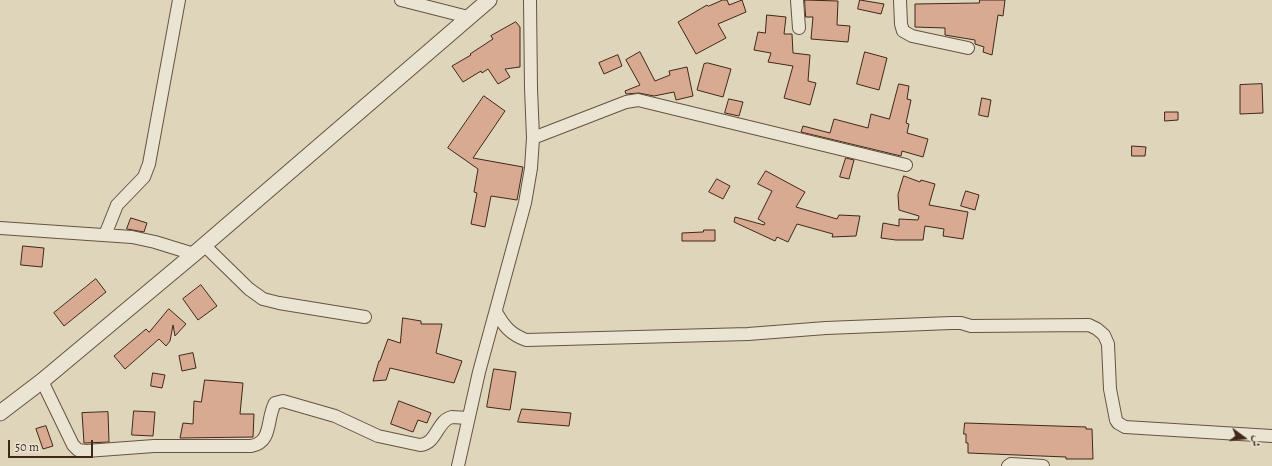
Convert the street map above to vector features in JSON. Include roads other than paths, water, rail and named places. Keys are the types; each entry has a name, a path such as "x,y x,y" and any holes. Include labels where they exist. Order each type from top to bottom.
{"street":[{"path":"105,235 117,206 144,177 149,164 179,0"},
{"path":"401,0 468,17"},
{"path":"0,413 42,381 199,249 489,0"},
{"path":"458,466 479,372 525,203 531,168 533,138 530,0"},
{"path":"797,0 799,28"},
{"path":"900,0 901,24 903,31 912,36 968,48"},
{"path":"533,138 626,102 638,100 906,165"},
{"path":"0,228 132,237 199,249 249,289 264,299 279,303 365,317"},
{"path":"496,312 511,333 526,340 740,334 826,328 950,323 977,326 1089,325 1104,335 1108,344 1110,389 1116,420 1121,426 1272,436"},
{"path":"42,381 73,445 78,450 154,446 251,446 260,444 265,438 272,409 275,403 283,401 335,416 378,436 420,445 426,445 446,420 452,418 468,418"},
{"path":"1008,466 1011,464 1043,466"}]}
